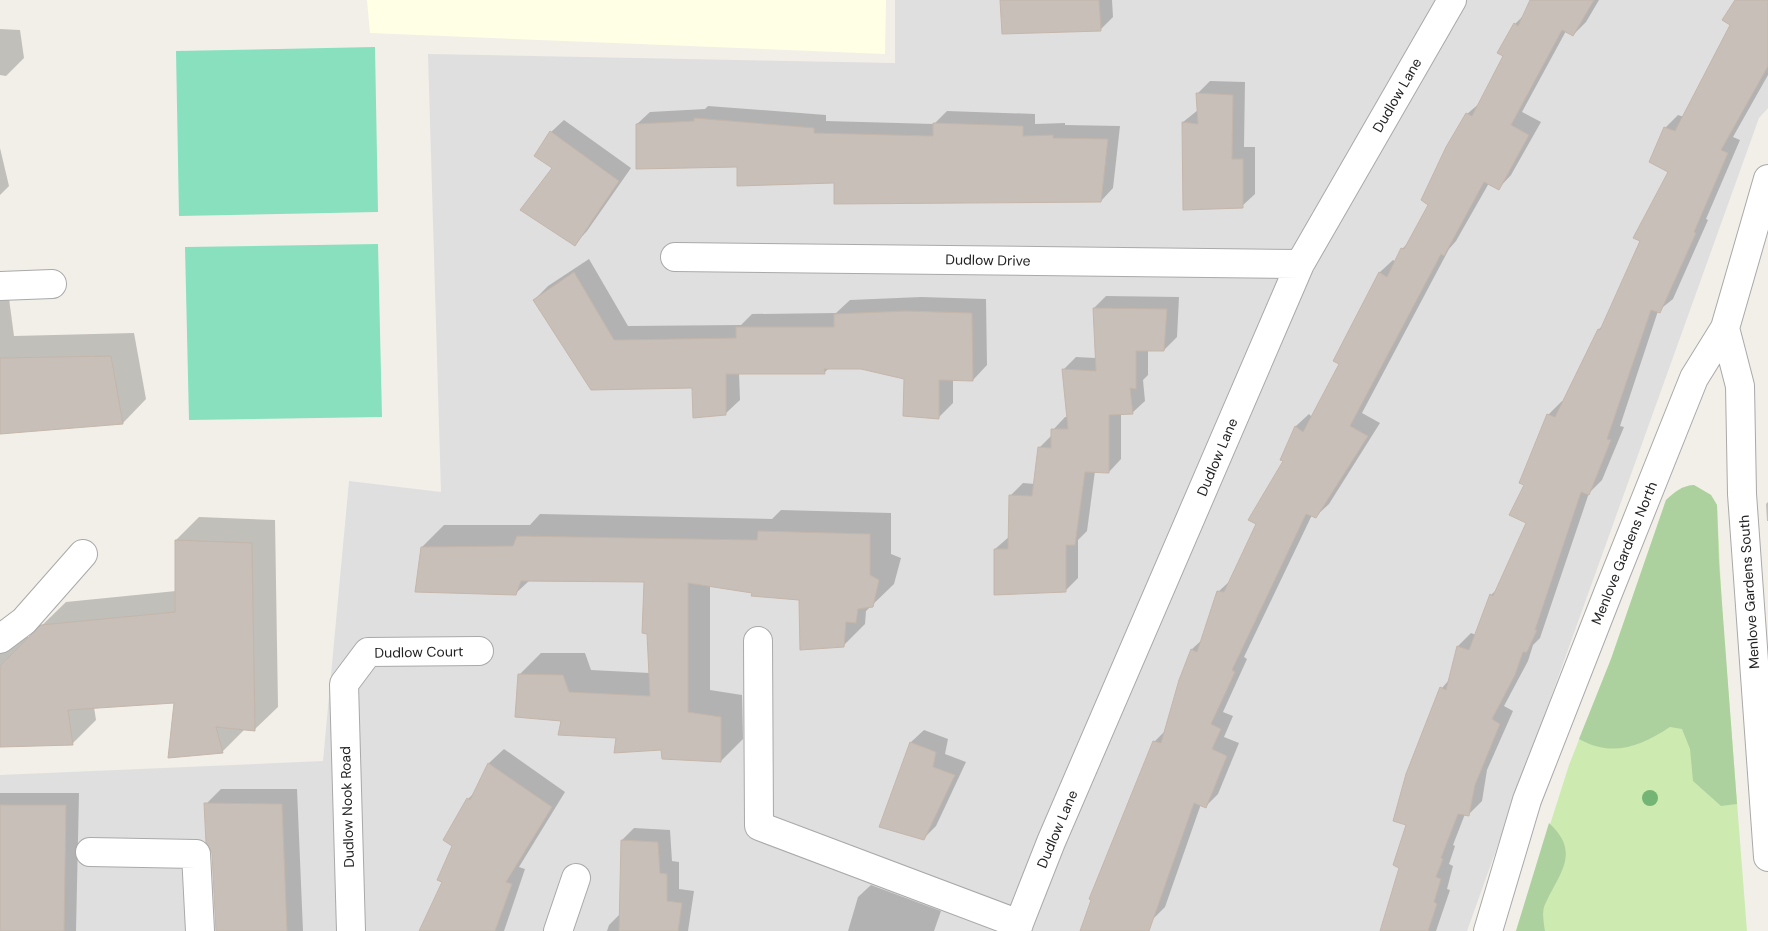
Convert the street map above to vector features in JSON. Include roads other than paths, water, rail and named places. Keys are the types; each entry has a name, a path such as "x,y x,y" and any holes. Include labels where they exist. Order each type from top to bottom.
{"street":[{"name":"Dudlow Lane","path":"1018,928 1051,842 1300,264 1452,0"},
{"name":"Menlove Gardens North","path":"1488,931 1527,800 1604,602 1694,378 1725,328 1768,179"},
{"name":"Dudlow Drive","path":"675,257 1300,264"},
{"path":"0,286 52,284"},
{"name":"Menlove Gardens South","path":"1725,328 1740,386 1742,494 1768,857"},
{"path":"0,638 24,621 83,554"},
{"path":"758,641 759,826 1018,928"},
{"name":"Dudlow Court","path":"344,684 368,652 479,651"},
{"name":"Dudlow Nook Road","path":"344,684 351,931"},
{"path":"90,852 196,854 200,931"},
{"path":"558,931 576,878"}]}
